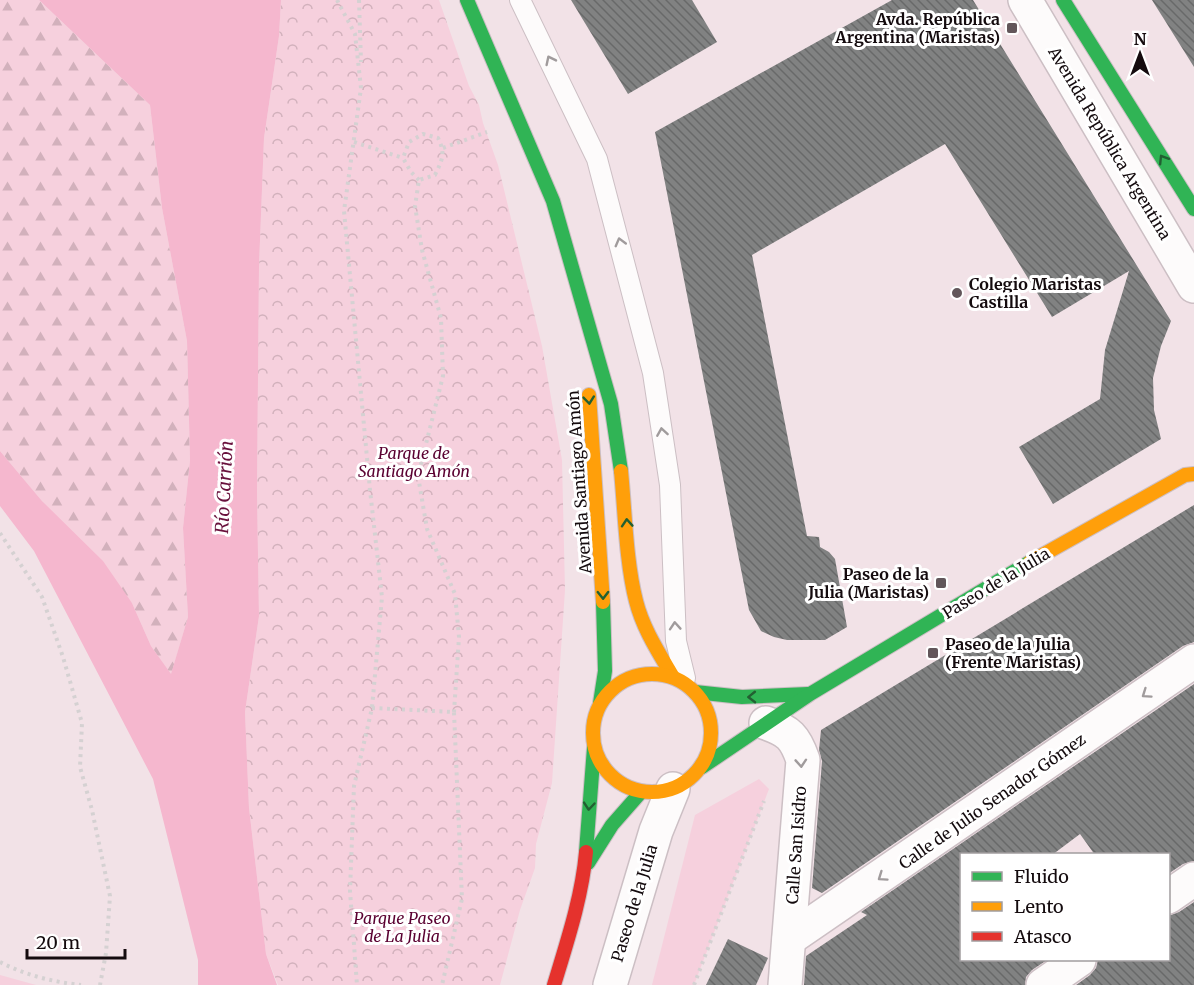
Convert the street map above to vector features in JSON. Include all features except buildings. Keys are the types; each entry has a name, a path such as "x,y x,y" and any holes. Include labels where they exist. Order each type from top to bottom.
{"street":[{"name":"Avenida Santiago Amón","path":"467,0 552,201 594,337 611,404 636,602 648,633 685,684"},
{"name":"Avenida República Argentina","path":"1025,0 1194,286"},
{"name":"Avenida República Argentina","path":"1063,0 1194,208"},
{"name":"Avenida Santiago Amón","path":"569,259 586,364"},
{"name":"Avenida Santiago Amón","path":"588,387 602,572 605,671 600,704"},
{"name":"Paseo de la Julia","path":"702,766 810,694 1032,561 1189,471"},
{"name":"Calle de Julio Senador Gómez","path":"789,939 1194,661"},
{"path":"554,985 568,940 584,870 594,747 592,732 600,704 614,688 632,677 652,674 685,684 707,708 712,728 710,748 702,766 689,780 657,790 621,812 601,837 584,870"},
{"name":"Paseo de la Julia","path":"685,684 742,698 810,694"},
{"name":"Calle San Isidro","path":"766,723 783,729 796,742 803,760 785,985"},
{"path":"594,747 601,763 611,776 625,786 657,790"},
{"name":"Paseo de la Julia","path":"610,985 656,831 657,790"},
{"path":"1170,896 1194,879"},
{"path":"1043,985 1078,961"}],"lane":[{"path":"520,0 597,159 650,362 670,485 676,642 685,684"}],"path":[{"path":"337,0 355,34 362,88"},
{"path":"357,985 350,891 354,786 372,708 382,597 344,211 362,88 359,0"},
{"path":"443,148 518,120"},
{"path":"403,158 409,142 423,134 438,138 443,148 443,159 435,176 419,180"},
{"path":"354,142 403,158 419,180"},
{"path":"419,180 415,206 422,250 441,318 443,376 418,476 427,529 455,594 459,637 454,712 462,899 442,985"},
{"path":"0,532 42,597 63,657 82,723 80,766 92,810 110,897 106,953 100,985"},
{"path":"372,708 454,712"},
{"path":"694,985 765,800"},
{"path":"0,962 18,971 65,984 81,985"}],"green space":[{"path":"0,0 39,0 150,105 162,208 187,341 190,460 183,528 188,617 171,675 151,646 132,603 0,451"},
{"name":"Parque de Santiago Amón","path":"281,0 439,0 469,86 479,105 498,165 542,346 562,460 565,590 552,783 536,844 535,868 520,910 500,985 278,985 266,954 249,808 245,712 259,616 257,491 259,266 264,138 279,36"},
{"path":"759,779 769,789 694,985 652,985 695,815"},
{"path":"0,975 36,985 0,985"}],"water":[{"name":"Río Carrión","path":"39,0 281,0 279,36 264,138 259,266 257,491 259,616 245,712 249,808 266,954 277,985 198,985 198,960 153,779 34,551 0,506 0,451 42,501 103,561 132,603 151,646 171,674 188,617 183,528 190,460 187,341 162,208 150,105"}],"traffic: fast":[{"path":"467,0 553,201 611,404 621,471"},
{"path":"1063,0 1194,209"},
{"path":"702,767 810,694 1030,562"},
{"path":"600,703 605,671 603,602"},
{"path":"695,692 742,697 808,694"},
{"path":"586,852 594,748"},
{"path":"588,863 612,825 641,792"}],"traffic: slow":[{"path":"589,395 603,602"},
{"path":"621,471 628,554 636,601 647,631 673,677"},
{"path":"1030,562 1185,475 1194,474"},
{"path":"652,674 675,678 694,691 707,710 711,733 707,756 694,775 675,788 652,792 629,788 610,775 597,756 593,733 597,710 610,691 629,678 652,674"}],"traffic: jam":[{"path":"554,985 578,903 586,852"}],"place":[{"name":"Avda. República Argentina (Maristas)","path":"1012,28"},
{"name":"Colegio Maristas Castilla","path":"957,293"},
{"name":"Paseo de la Julia (Maristas)","path":"941,583"},
{"name":"Paseo de la Julia (Frente Maristas)","path":"933,653"}],"park label":[{"name":"Parque Paseo de La Julia","path":"402,927"}]}
